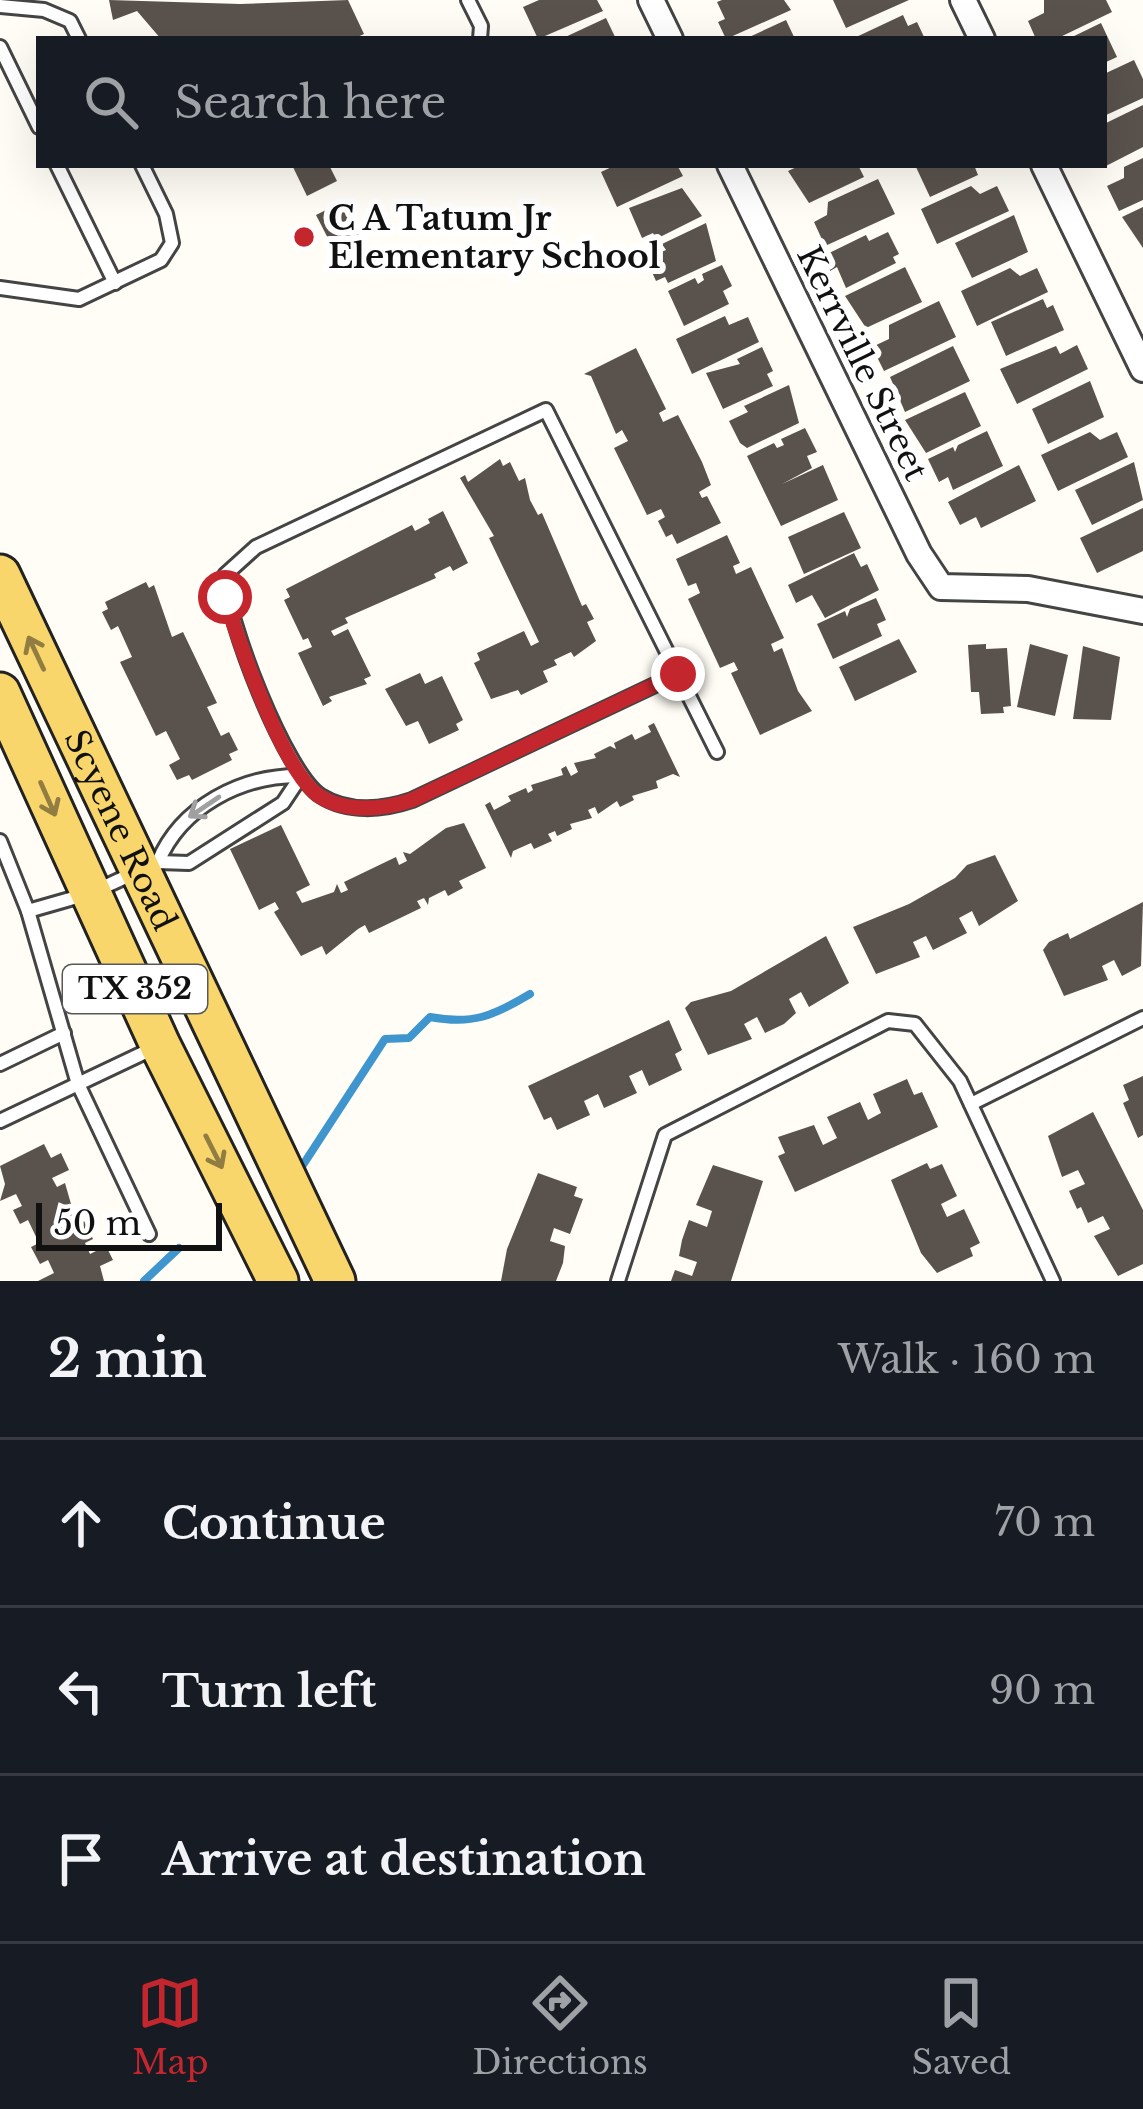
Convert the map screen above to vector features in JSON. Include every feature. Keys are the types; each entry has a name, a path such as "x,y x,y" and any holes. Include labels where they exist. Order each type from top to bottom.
{"main road":[{"name":"Scyene Road","path":"0,575 149,867 335,1281"},
{"name":"Scyene Road","path":"0,693 160,1045 278,1281"}],"street":[{"path":"651,0 669,36"},
{"path":"963,0 981,36"},
{"name":"Kerrville Street","path":"731,168 919,554 941,587 1028,589 1143,611"},
{"path":"1044,168 1143,370"}],"lane":[{"path":"469,0 481,26 479,36"},
{"path":"0,6 44,10 70,21 78,36"},
{"path":"0,47 36,122"},
{"path":"58,168 115,283"},
{"path":"0,288 79,299 161,260 172,243 166,214 143,168"},
{"path":"678,674 392,807 334,802 316,794 301,776 244,656 225,597 225,575 256,548 546,410 678,674 716,752"},
{"path":"149,867 172,829 220,796 271,776 301,776"},
{"path":"28,911 91,892 149,867 189,863 283,803 301,776"},
{"path":"0,841 28,911 78,1084 148,1234"},
{"path":"971,1104 1143,1018"},
{"path":"618,1281 665,1135 888,1021 915,1024 960,1081 1053,1281"},
{"path":"0,1064 64,1033"},
{"path":"0,1121 160,1045"}],"building":[{"path":"109,0 240,4 348,0 364,34 158,36 137,11 113,20"},
{"path":"539,0 597,0 603,11 537,36 523,7"},
{"path":"784,0 791,10 725,36 718,22 725,19 717,2"},
{"path":"833,0 909,0 846,28"},
{"path":"1044,0 1106,0 1112,12 1062,36 1035,36 1028,21 1044,13"},
{"path":"903,15 908,26 917,22 924,36 858,36"},
{"path":"606,18 615,36 567,36"},
{"path":"786,20 794,36 751,36"},
{"path":"1101,23 1117,57 1107,62 1107,36 1074,36"},
{"path":"1134,60 1143,79 1143,98 1107,115 1107,73"},
{"path":"1143,105 1143,147 1107,165 1107,123"},
{"path":"1143,158 1143,200 1119,211 1107,186 1124,178 1124,167"},
{"path":"293,168 330,168 337,181 307,196"},
{"path":"679,168 683,176 617,207 601,172"},
{"path":"860,168 864,177 809,203 788,171"},
{"path":"916,168 975,168 978,175 930,197"},
{"path":"878,179 895,214 825,246 814,222 827,215 828,202"},
{"path":"971,186 980,194 997,186 1009,211 937,244 921,209"},
{"path":"682,188 702,216 656,239 653,233 642,238 629,208"},
{"path":"346,200 363,236 334,250 316,215"},
{"path":"1143,207 1143,248 1122,217"},
{"path":"1014,215 1028,252 972,278 955,243"},
{"path":"706,223 716,261 668,283 665,277 656,281 646,259 666,250 662,244"},
{"path":"888,232 899,254 893,257 896,263 846,288 837,267 830,271 823,256 866,235 869,241"},
{"path":"722,265 732,286 723,291 729,304 684,326 668,291 695,278 698,284 704,280 702,274"},
{"path":"905,267 922,302 866,328 845,296"},
{"path":"1010,268 1020,276 1037,268 1048,292 977,326 961,291"},
{"path":"1043,299 1047,308 1053,305 1064,330 1006,356 991,322"},
{"path":"939,301 956,337 884,371 872,347 889,339 889,325"},
{"path":"725,316 729,325 748,317 759,342 692,374 676,339"},
{"path":"1077,345 1088,369 1017,404 1000,369 1056,346 1060,354"},
{"path":"953,346 970,381 905,412 890,377"},
{"path":"762,347 773,371 767,374 773,386 723,409 706,373 740,364 737,359"},
{"path":"636,348 666,409 659,413 663,422 678,415 702,462 711,485 699,492 702,498 707,496 721,523 677,544 672,534 666,537 658,521 665,517 661,509 647,515 614,448 628,441 622,430 616,434 591,376 584,374"},
{"path":"1090,381 1104,417 1048,444 1032,409"},
{"path":"789,385 799,423 747,448 740,443 729,421 748,412 744,406"},
{"path":"965,392 981,426 926,453 905,420"},
{"path":"805,428 817,452 807,456 812,468 782,484 823,465 838,500 781,526 747,456 774,443 777,448 784,445 781,439"},
{"path":"987,431 1003,466 953,490 948,477 939,482 928,459 953,447 955,452 958,445"},
{"path":"1090,432 1100,440 1117,432 1128,457 1058,491 1041,455"},
{"path":"500,459 503,466 510,462 519,481 525,478 530,500 538,515 542,513 582,606 586,604 594,619 587,622 596,641 574,657 571,652 554,660 557,665 543,671 548,682 521,695 518,690 491,699 474,663 480,660 477,653 524,631 531,646 539,642 489,538 494,536 460,478 465,475 468,482"},
{"path":"1134,462 1143,500 1092,525 1075,490"},
{"path":"1019,465 1036,501 981,528 976,517 960,525 948,502"},
{"path":"1143,508 1143,551 1097,573 1080,538"},
{"path":"443,511 468,563 453,571 450,566 434,574 436,578 345,618 348,623 331,631 334,636 348,629 371,676 364,679 367,684 329,697 332,701 323,706 298,653 312,647 308,638 303,640 284,600 290,597 286,589 412,525 415,531"},
{"path":"844,512 861,548 804,574 788,537"},
{"path":"727,535 740,563 733,566 736,574 751,567 784,638 771,644 774,652 782,648 798,691 812,711 760,735 731,673 738,670 734,662 720,668 688,599 700,593 696,583 688,586 676,559"},
{"path":"854,553 861,567 867,564 879,590 825,618 812,595 796,603 788,585"},
{"path":"146,582 149,588 154,585 172,637 183,632 217,703 207,707 221,736 229,732 238,750 229,754 232,760 192,780 189,775 177,780 169,765 180,759 166,731 156,736 120,662 132,657 118,626 111,630 102,612 108,609 105,602"},
{"path":"876,598 886,620 877,624 882,636 833,659 817,624 845,611 847,617 850,609"},
{"path":"899,639 917,672 855,701 839,667"},
{"path":"986,644 986,649 1007,648 1011,706 1003,707 1004,713 981,714 979,692 971,692 968,645"},
{"path":"1030,644 1068,655 1055,716 1017,707"},
{"path":"1083,646 1120,657 1111,720 1073,719"},
{"path":"420,673 425,684 442,676 463,720 456,724 459,730 429,744 418,721 406,726 385,689"},
{"path":"654,723 680,777 673,774 656,781 658,788 632,796 634,800 620,807 617,801 598,814 595,807 588,810 592,818 570,824 572,829 557,836 555,831 548,834 552,841 534,849 531,843 513,851 511,858 485,805 490,802 494,810 511,801 508,796 526,788 528,793 533,790 531,785 563,775 561,769 566,766 571,776 578,772 574,763 596,758 594,754 610,746 616,749 614,743 632,734 635,740 651,732 648,726"},
{"path":"464,823 486,868 459,881 463,888 448,896 445,890 429,898 428,905 424,898 417,901 421,908 369,933 365,925 326,955 322,946 301,956 274,912 279,909 275,902 259,910 230,849 281,825 310,885 296,892 302,903 334,892 337,884 341,893 348,890 344,882 396,857 399,865 407,861 403,852 410,854 446,828"},
{"path":"995,855 1018,901 979,926 972,911 959,918 967,933 933,950 926,936 913,942 920,957 876,974 853,927 909,904 955,878 967,865"},
{"path":"1143,902 1141,966 1122,976 1114,960 1102,966 1108,980 1064,996 1043,950 1049,942 1068,933 1070,939"},
{"path":"826,936 849,983 809,1007 801,992 789,999 796,1013 784,1024 765,1033 757,1017 744,1024 752,1039 708,1055 685,1008 731,991"},
{"path":"669,1020 682,1050 675,1054 682,1070 649,1086 642,1070 629,1076 637,1093 604,1108 598,1094 584,1101 590,1115 557,1130 551,1117 544,1120 528,1086"},
{"path":"1143,1076 1143,1135 1138,1138 1123,1103 1129,1100 1123,1085"},
{"path":"907,1079 914,1095 922,1092 938,1127 795,1192 778,1156 785,1153 778,1137 814,1125 823,1145 837,1138 827,1117 860,1102 868,1120 881,1113 873,1094"},
{"path":"1093,1112 1143,1210 1143,1264 1118,1276 1094,1236 1110,1229 1103,1216 1088,1223 1081,1207 1077,1209 1069,1191 1085,1184 1078,1170 1062,1177 1048,1136"},
{"path":"44,1144 51,1158 61,1153 69,1170 52,1178 57,1187 65,1183 77,1225 84,1221 93,1239 85,1243 90,1254 106,1246 113,1260 100,1266 104,1281 38,1281 54,1273 48,1260 40,1264 31,1247 39,1243 28,1220 20,1224 13,1210 22,1206 16,1194 0,1201 5,1184 0,1166"},
{"path":"927,1163 930,1169 942,1164 957,1196 941,1204 947,1217 964,1209 980,1243 970,1248 973,1256 937,1273 921,1253 891,1180"},
{"path":"713,1165 763,1181 731,1281 671,1281 675,1270 692,1276 697,1262 679,1256 682,1240 689,1220 707,1227 712,1211 696,1205"},
{"path":"538,1173 577,1187 574,1196 583,1199 570,1234 554,1228 550,1241 565,1246 563,1263 556,1281 501,1281 507,1249"}],"waterway":[{"path":"299,1171 385,1039 409,1038 430,1017 482,1017 530,994"},
{"path":"144,1281 179,1248"}],"place":[{"name":"C A Tatum Jr Elementary School","path":"304,237"}],"route":[{"path":"225,597 244,656 301,776 316,794 367,809 412,800 678,674"}]}
